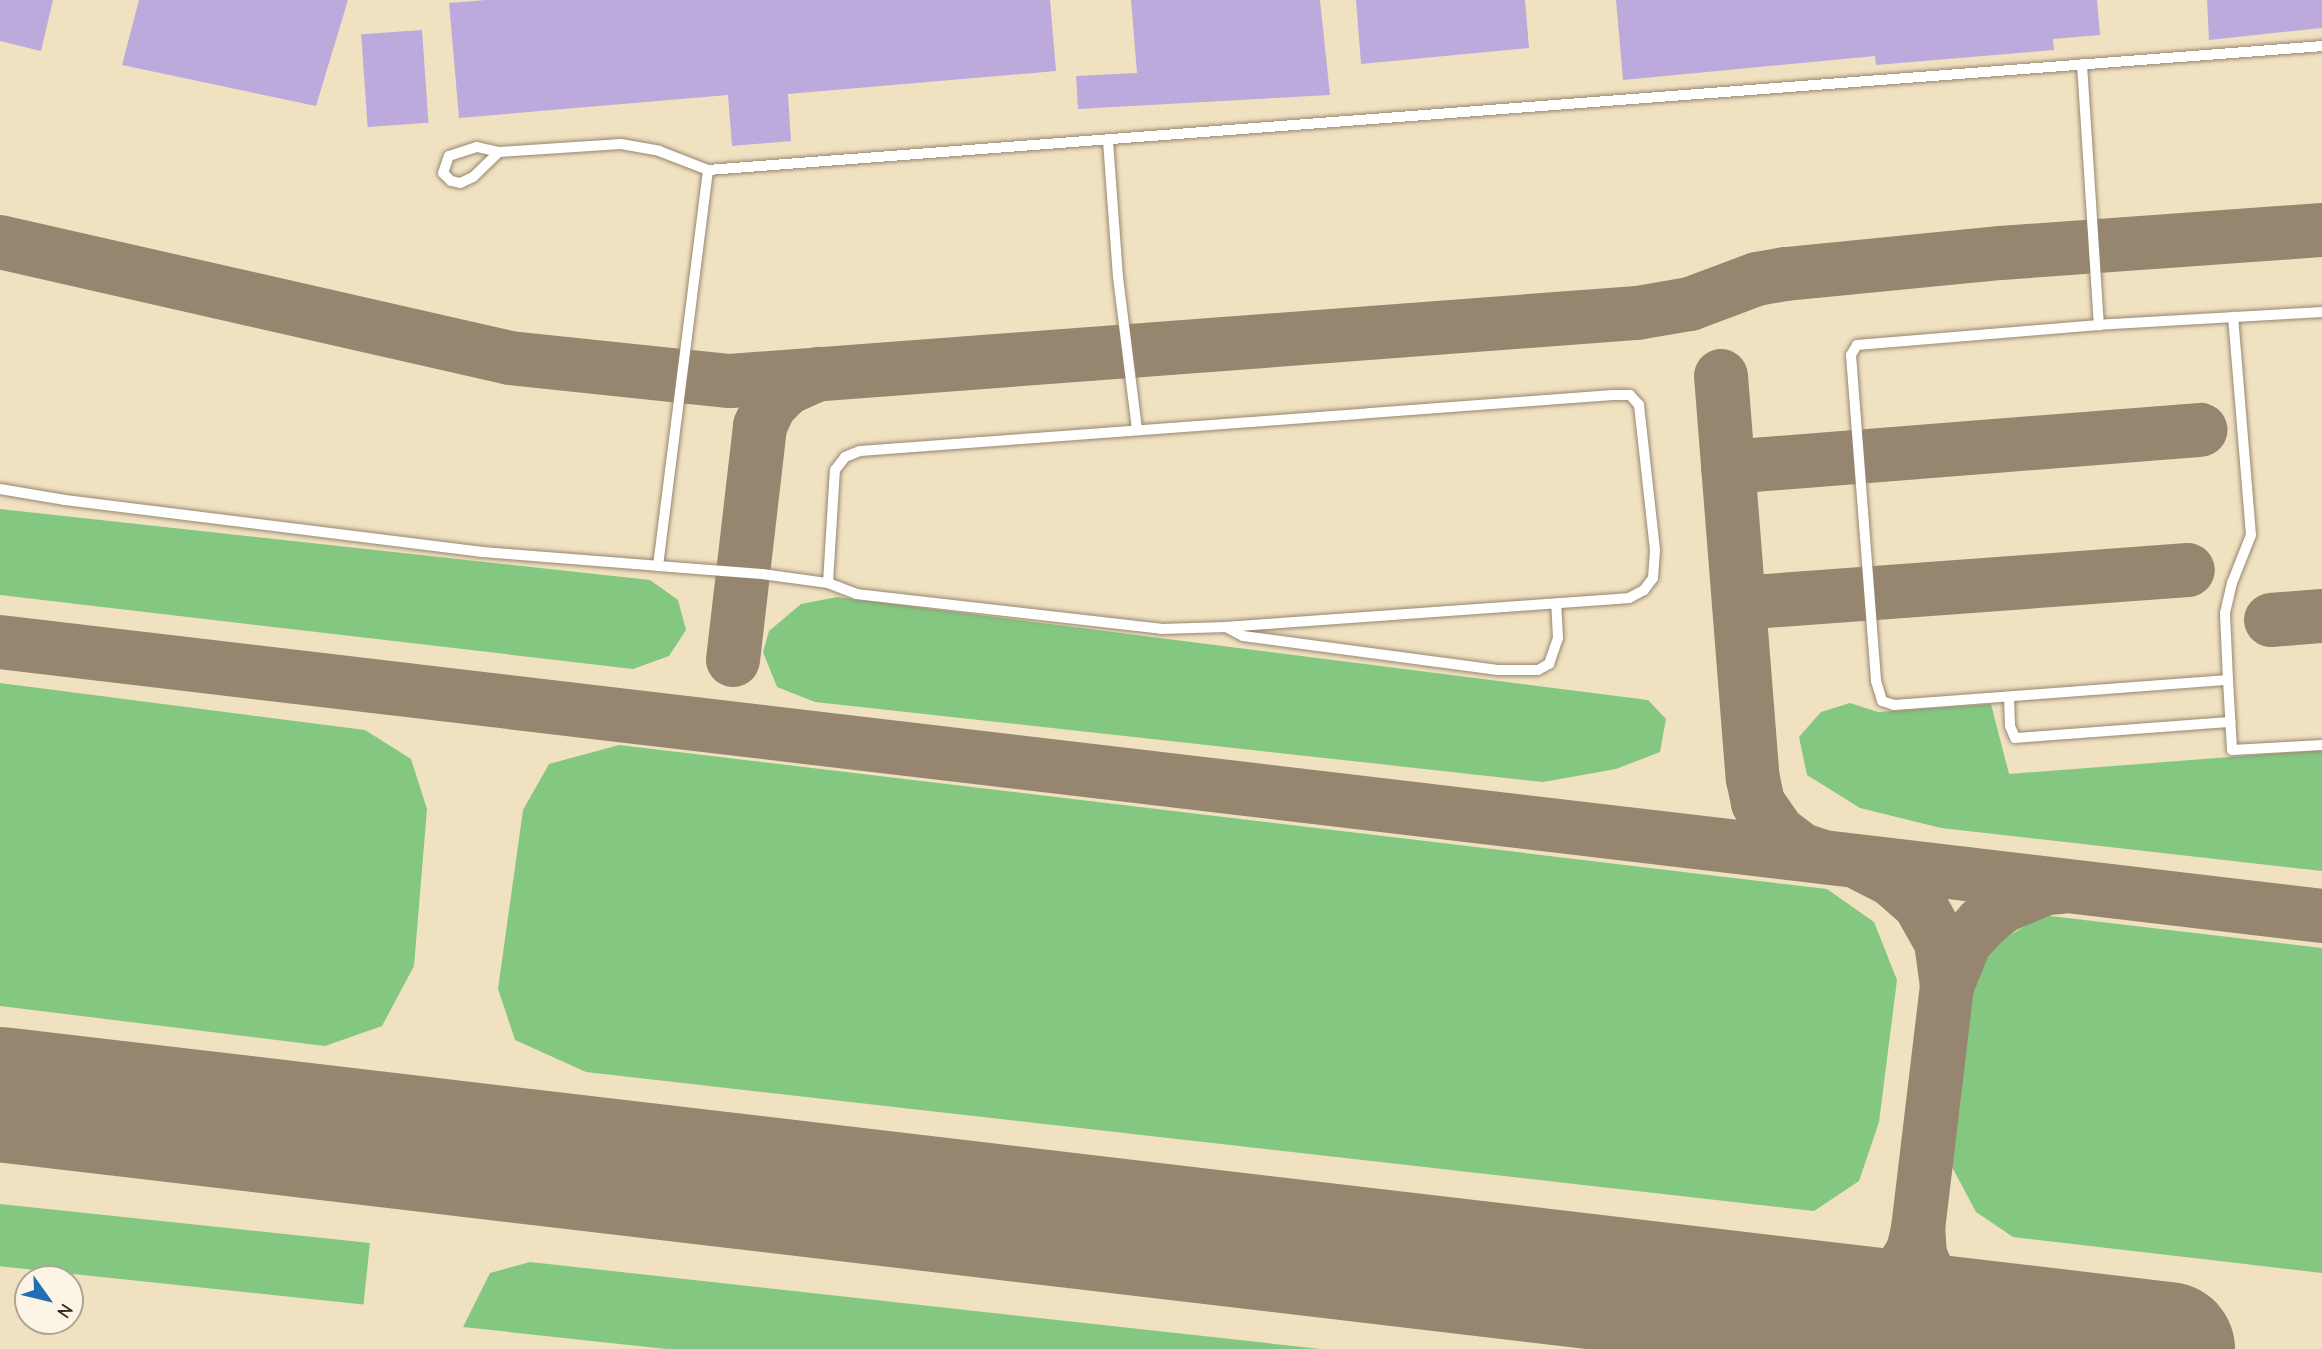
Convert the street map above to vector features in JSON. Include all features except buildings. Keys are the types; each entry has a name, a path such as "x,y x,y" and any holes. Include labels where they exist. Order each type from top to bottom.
{"lane":[{"path":"499,152 473,177 460,183 451,181 443,173 449,156 477,147 499,152 621,144 659,151 708,170 2322,46"},
{"path":"2082,64 2099,325"},
{"path":"1108,141 1118,277 1137,430"},
{"path":"658,566 708,170"},
{"path":"2228,680 1894,705 1882,701 1876,681 1851,355 1857,345 2099,325 2322,312"},
{"path":"2233,317 2251,536 2232,583 2225,613 2232,750 2322,745"},
{"path":"0,489 65,500 481,552 828,583 856,594 1161,629 1226,626 1629,598 1644,590 1653,578 1655,550 1639,405 1630,395 860,451 845,457 835,470 828,583"},
{"path":"1226,626 1243,636 1297,644 1498,670 1538,670 1549,664 1559,638 1556,604"},
{"path":"2009,696 2010,726 2015,738 2230,722"}],"green space":[{"path":"0,509 650,580 678,600 686,630 669,656 633,669 0,595"},
{"path":"837,597 1648,700 1666,719 1660,752 1616,769 1543,782 815,702 777,687 763,652 769,631 801,604"},
{"path":"0,683 365,730 411,759 427,809 414,966 382,1026 325,1046 0,1006"},
{"path":"1850,703 1878,712 1991,704 2009,774 2322,750 2322,871 1941,828 1860,808 1807,775 1799,737 1821,712"},
{"path":"619,745 1827,889 1874,922 1897,980 1879,1122 1859,1181 1814,1211 586,1072 515,1040 498,989 523,810 549,764"},
{"path":"2042,915 2322,948 2322,1273 2013,1237 1976,1212 1952,1167 1965,995 1996,944"},
{"path":"0,1204 370,1243 363,1305 84,1275 84,1265 0,1266"},
{"path":"530,1262 1321,1349 666,1349 463,1327 490,1273"}],"taxiway":[{"path":"0,242 510,358 730,381 1637,313 1690,304 1757,279 1786,274 2001,253 2322,230"},
{"path":"733,660 760,426 770,405 787,388 819,374"},
{"path":"1721,376 1753,779 1758,803 1778,832 1802,850 1821,856"},
{"path":"1728,467 2201,430"},
{"path":"1739,603 2188,570"},
{"path":"2271,620 2322,616"},
{"path":"0,642 2322,916"},
{"path":"1861,864 1891,879 1919,903 1941,942 1947,986"},
{"path":"1999,1330 1957,1312 1938,1296 1920,1255 1918,1229 1947,986 1965,942 1982,923 2003,906 2046,888 2061,887"},
{"path":"1812,1308 1843,1305 1886,1283 1903,1267 1913,1251 1918,1229"}],"runway":[{"path":"0,1094 2167,1349"}]}
